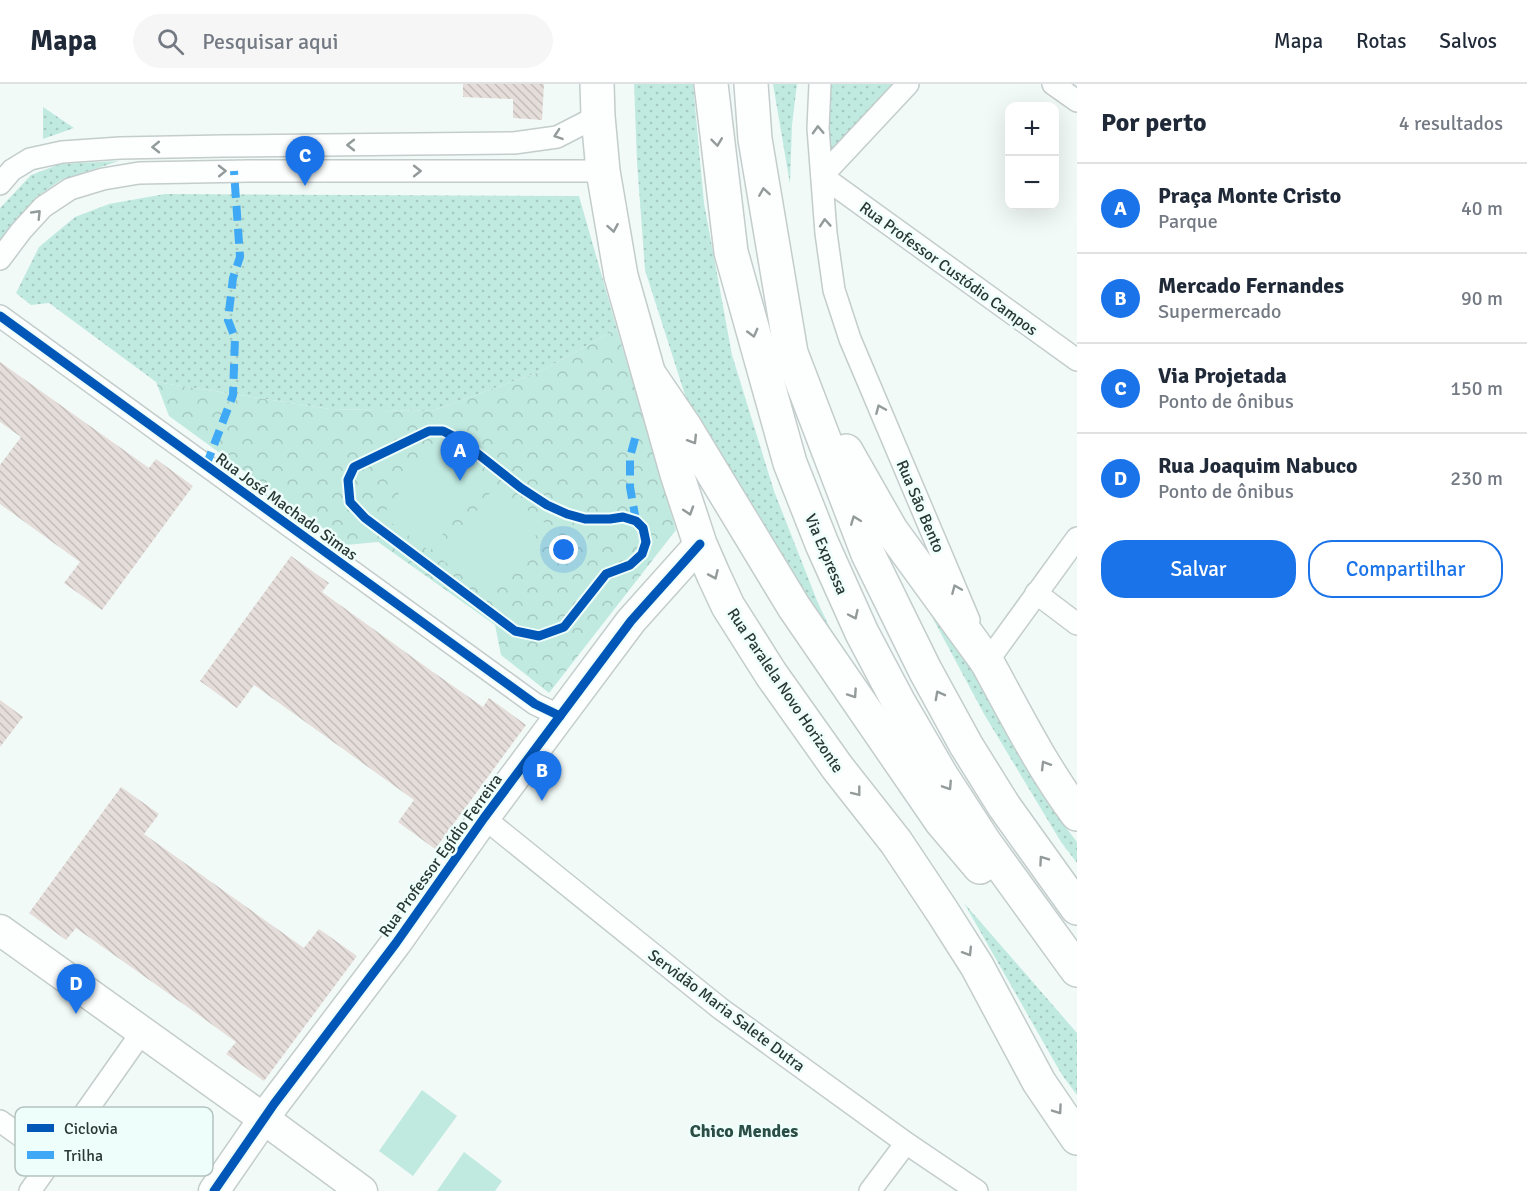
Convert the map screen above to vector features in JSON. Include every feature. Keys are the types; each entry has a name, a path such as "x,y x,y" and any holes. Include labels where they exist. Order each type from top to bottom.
{"main road":[{"name":"Rua Paralela Novo Horizonte","path":"597,84 603,171 621,276 677,474 700,544 728,606 771,674 837,766 896,842 942,911 977,966 1039,1082 1077,1138"},
{"name":"Via Expressa","path":"711,84 731,252 790,463 822,544 862,633 941,775 985,843 1077,970"},
{"path":"751,84 755,139 791,353 868,554 966,745 1004,806 1077,908"},
{"path":"791,353 891,530 987,662"},
{"path":"649,374 691,437 794,607 941,821 990,878 1045,927"},
{"name":"Rua São Bento","path":"987,662 1025,732 1062,794 1077,814"}],"street":[{"name":"Rua São Bento","path":"820,84 818,128 826,233 834,290 859,361 987,662"},
{"path":"822,176 908,84"},
{"path":"1053,84 1077,101"},
{"path":"0,184 12,170 30,159 63,152 120,148 514,143 557,137 598,116"},
{"path":"514,143 514,171"},
{"path":"0,259 43,207 70,189 103,179 139,173 603,171"},
{"name":"Rua Professor Custódio Campos","path":"822,176 1077,360"},
{"name":"Rua José Machado Simas","path":"0,316 535,704 560,716"},
{"path":"987,662 1077,538"},
{"name":"Rua Professor Egídio Ferreira","path":"214,1191 264,1119 396,944 484,818 560,716 632,621 700,544"},
{"path":"1036,593 1077,624"},
{"name":"Servidão Maria Salete Dutra","path":"484,818 721,1009 906,1143 977,1191"},
{"path":"0,930 362,1191"},
{"path":"89,1107 142,1032"},
{"path":"0,1121 15,1132"},
{"path":"870,1191 906,1143"},
{"path":"30,1191 40,1176"}],"green space":[{"path":"634,84 693,84 704,203 732,355 774,491 818,603 842,653 692,417 645,270"},
{"path":"773,84 797,84 792,125 790,184"},
{"path":"831,84 892,84 831,154 824,119"},
{"path":"43,107 74,128 43,139"},
{"path":"119,161 61,180 35,198 0,245 0,208 31,175 60,164"},
{"path":"165,194 579,196 617,329 539,372 432,411 330,409 156,382 49,303 31,305 16,293 39,247 75,217 109,204"},
{"path":"617,329 676,530 549,693 501,655 495,625 378,542 346,545 169,416 156,382 330,409 432,411 539,372"},
{"path":"434,446 482,482 430,551 382,516"},
{"path":"495,486 545,523 490,596 441,559"},
{"path":"916,587 985,690 1054,812 1077,842 1077,863 1061,842 984,714"},
{"path":"964,903 1077,1033 1077,1095 1062,1075"},
{"path":"422,1090 457,1116 413,1176 379,1151"},
{"path":"464,1152 502,1181 495,1191 437,1191"}],"building":[{"path":"463,84 544,84 542,120 513,118 513,99 463,97"},
{"path":"0,362 149,468 156,459 193,486 102,610 64,583 80,562 0,504 0,465 21,437 0,422"},
{"path":"291,556 329,583 322,592 433,672 483,707 489,698 526,725 435,849 398,822 414,800 254,685 237,708 200,681"},
{"path":"0,700 23,717 0,747"},
{"path":"121,787 159,814 144,834 304,948 319,929 357,956 264,1081 226,1054 236,1042 203,1018 76,928 66,940 29,913"}],"marked path":[{"path":"206,466 233,395 235,338 228,320 233,278 240,257 234,171"},
{"path":"636,435 630,457 630,487 636,521"}],"cycle path":[{"path":"0,316 535,704 560,716"},
{"path":"429,431 443,431 459,439 521,488 547,505 567,514 585,519 623,517 636,521 643,528 646,542 642,554 630,565 606,574 564,627 539,636 515,631 365,518 350,502 348,480 354,467 429,431"},
{"path":"214,1191 274,1104 396,943 484,818 631,621 700,544"}],"place":[{"name":"Via Projetada","path":"305,186"},
{"name":"Praça Monte Cristo","path":"460,481"},
{"name":"Mercado Fernandes","path":"542,801"},
{"name":"Rua Joaquim Nabuco","path":"76,1014"}],"district":[{"name":"Chico Mendes","path":"744,1131"}]}
